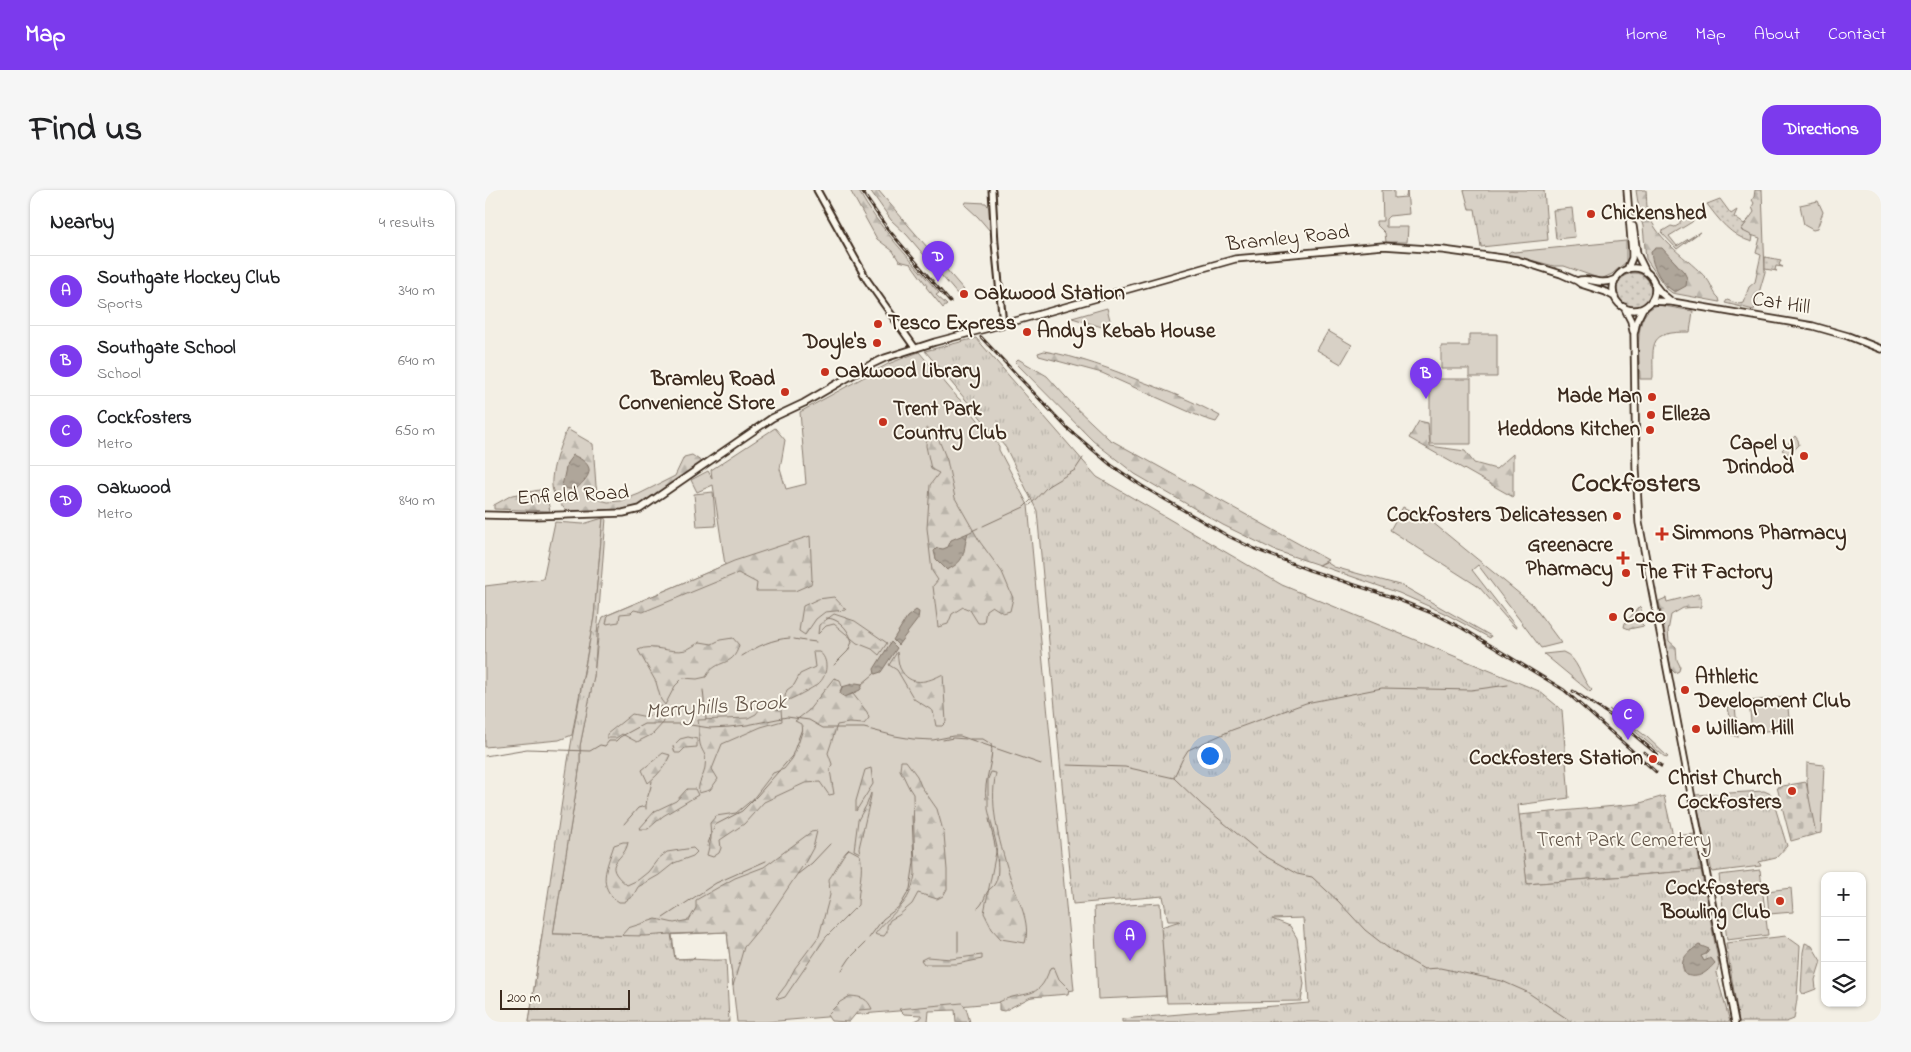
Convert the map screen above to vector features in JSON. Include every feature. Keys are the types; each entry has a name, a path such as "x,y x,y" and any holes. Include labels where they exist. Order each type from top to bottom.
{"main road":[{"path":"1627,190 1632,258 1627,270 1616,279 1613,288 1615,297 1631,321 1634,334 1636,474 1639,523 1735,1022"},
{"path":"1630,215 1637,254 1646,273 1661,293 1672,302"},
{"name":"Bramley Road","path":"707,463 772,418 818,396 866,367 915,348 1245,257 1383,246 1443,250 1494,258 1507,258 1577,281 1615,297"},
{"path":"1627,270 1637,269 1646,273"},
{"name":"Bramley Road","path":"1577,281 1583,278 1604,283 1616,279"},
{"path":"1634,334 1637,320 1643,308 1651,301 1654,293 1654,284"},
{"name":"Cat Hill","path":"1651,301 1672,302 1813,326 1848,336 1881,349"},
{"path":"1623,307 1634,310 1643,308"},
{"name":"Enfield Road","path":"485,515 533,516 641,509 707,463"}],"street":[{"path":"817,190 867,280 915,348"},
{"path":"992,190 1003,324"}],"green space":[{"path":"850,190 858,190 885,231 939,293 936,295 947,305 943,308 911,264 899,261 893,251 877,239"},
{"path":"870,190 878,190 964,290 958,295 907,235 891,220"},
{"path":"1382,190 1394,190 1394,198 1406,197 1407,190 1409,214 1389,216 1386,219 1386,227 1408,227 1407,242 1386,242 1385,233 1376,224 1376,221 1383,221"},
{"path":"1464,190 1544,190 1548,240 1481,247 1475,209 1469,209"},
{"path":"1636,190 1646,190 1648,213 1659,233 1707,279 1720,302 1672,293 1666,288 1646,259 1643,226","holes":["1675,262 1684,272 1667,288 1662,278"]},
{"path":"1755,190 1762,190 1765,272 1754,310 1725,303 1727,300 1739,304 1743,303 1749,287 1755,282 1761,255 1756,253 1760,238 1741,230 1754,212 1752,200"},
{"path":"1720,199 1731,214 1737,210 1734,217 1744,224 1749,219 1741,230 1753,236 1752,242 1732,232 1707,204"},
{"path":"1818,201 1823,212 1817,229 1813,230 1804,225 1800,205"},
{"path":"966,202 986,203 989,208 990,231 965,205"},
{"path":"1572,208 1575,237 1556,239 1553,210"},
{"path":"1692,215 1694,219 1692,222 1669,236 1677,246 1700,232 1677,249 1661,232 1671,226 1675,227 1680,224 1680,221"},
{"path":"1626,241 1626,262 1612,274 1601,279 1564,266 1554,266 1507,254 1511,251"},
{"path":"1765,257 1781,260 1779,265 1783,267 1776,266 1775,270 1777,271 1765,269"},
{"path":"1634,273 1641,274 1646,278 1650,283 1650,297 1646,302 1641,306 1634,307 1627,306 1622,302 1618,297 1617,290 1618,283 1622,278 1627,274"},
{"path":"1658,305 1693,311 1690,332 1676,332 1660,337 1654,347 1653,377 1652,379 1640,379 1640,326 1649,309"},
{"path":"1107,308 1111,324 1108,327 1072,318"},
{"path":"1328,331 1352,345 1341,364 1317,350"},
{"path":"1469,334 1497,334 1497,377 1469,377 1469,369 1441,369 1441,346 1469,346"},
{"path":"976,338 1097,477 1282,585 1539,691 1562,710 1569,798 1518,805 1527,884 1701,870 1719,965 1716,973 1730,1022 1122,1022 1122,1019 1309,1003 1303,918 1272,919 1290,926 1297,938 1304,984 1301,1001 1167,1003 1161,927 1180,921 1168,921 1163,896 1073,904 1037,511 1006,448 925,351"},
{"path":"1044,351 1082,360 1119,373 1182,397 1220,416 1216,422 1203,418 1102,373 1039,356 1038,353"},
{"path":"919,352 999,446 999,450 1028,505 1074,990 994,1003 766,1022 737,1022 727,932 645,936 553,934 580,764 580,746 594,676 599,628 603,617 725,565 713,485 697,492 691,480 708,471 712,478 711,470 775,428 785,440 780,469 786,489 806,484 800,412 888,364"},
{"path":"1018,359 1047,376 1074,406 1109,439 1328,560 1319,565 1274,550 1223,525 1135,474 1093,441 1015,362"},
{"path":"1430,379 1471,379 1471,444 1430,444"},
{"path":"1419,421 1428,423 1430,446 1465,451 1474,463 1496,469 1513,454 1513,497 1409,438"},
{"path":"927,428 936,433 947,460 955,498 980,542 1002,572 1013,598 1010,611 1003,613 992,606 986,610 984,623 978,623 970,610 963,607 952,614 948,624 938,627 933,586 938,580 932,571 927,528 930,485 939,473 931,469 926,446"},
{"path":"567,429 593,444 596,486 600,500 608,502 621,501 675,476 684,457 692,455 702,462 640,508 613,512 566,511 555,496 552,477 556,459"},
{"path":"1795,436 1799,445 1789,455 1782,450"},
{"path":"545,489 550,511 494,509 494,505 512,495"},
{"path":"713,492 716,526 697,527 694,494"},
{"path":"1403,507 1432,522 1532,604 1561,643 1541,648 1478,565 1472,570 1517,628 1514,627 1479,587 1390,530"},
{"path":"603,518 594,617 572,735 559,740 485,747 485,586 543,579 555,522 583,524"},
{"path":"603,518 606,518 594,676 580,746 580,764 553,934 645,936 671,934 675,959 726,960 729,1022 529,1022 568,761 594,617"},
{"path":"810,536 811,584 795,591 756,591 757,583 738,573 643,612 634,610 631,613 620,614 619,622 606,624 608,615 734,561"},
{"path":"1326,562 1334,567 1403,586 1491,636 1490,638 1444,613 1399,593 1319,565"},
{"path":"1698,594 1701,598 1701,607 1683,608 1671,615 1668,631 1669,641 1676,647 1677,660 1680,666 1679,671 1675,673 1671,669 1659,601 1666,598 1667,602"},
{"path":"834,597 846,610 825,612 816,619 805,635 799,631 803,606 818,599"},
{"path":"1640,606 1643,616 1640,619 1644,626 1629,629 1624,627 1625,623"},
{"path":"834,614 855,621 887,643 879,655 872,649 857,643 834,624 826,626 818,634 819,625"},
{"path":"733,638 739,645 733,657 715,667 706,677 697,679 683,678 675,686 665,705 661,700 656,682 638,650 655,648 680,651 686,650 700,642 712,644 720,640"},
{"path":"813,652 819,652 824,658 826,667 824,676 815,686 786,701 787,690 794,685 800,674 815,667"},
{"path":"897,652 900,668 904,674 914,681 925,681 943,674 946,722 942,726 936,726 933,711 914,699 897,670 889,665"},
{"path":"1563,652 1576,664 1592,690 1590,692 1544,654"},
{"path":"834,678 840,680 842,687 840,691 850,695 853,694 867,712 869,718 864,724 849,723 837,725 828,753 832,764 830,770 834,794 829,795 820,782 805,783 764,802 744,824 720,840 721,848 719,853 713,857 707,855 711,839 710,823 716,816 736,813 753,799 773,773 784,769 796,751 802,732 801,724 795,721 808,711"},
{"path":"1787,697 1790,729 1752,732 1749,701"},
{"path":"1728,702 1735,706 1738,737 1732,735 1730,730 1733,729 1727,704 1725,703"},
{"path":"662,706 664,722 653,734 637,742 622,734 616,738 607,738 607,734 632,714 647,717"},
{"path":"762,706 781,710 782,721 761,727 722,744 712,769 718,779 710,790 699,793 705,759 700,744 698,720 748,718 756,714"},
{"path":"1609,709 1647,737 1668,757 1666,758"},
{"path":"688,737 697,739 697,747 685,748 680,753 675,753 673,746 680,739"},
{"path":"663,753 670,755 661,770 648,783 642,770"},
{"path":"901,761 906,761 937,809 944,834 947,889 943,896 937,899 918,893 912,904 890,920 884,936 875,934 905,901 913,885 915,874 913,794 900,770"},
{"path":"1807,763 1824,765 1821,833 1816,834 1809,799"},
{"path":"871,768 873,784 856,811 856,801 865,770"},
{"path":"991,772 996,773 994,799 997,827 1003,854 1025,919 1025,943 1001,939 992,929 984,913 997,847 988,809 988,779"},
{"path":"1806,782 1816,834 1791,841 1777,787"},
{"path":"687,789 695,789 698,795 663,816 648,829 639,829 655,811 676,801"},
{"path":"1764,791 1771,794 1787,846 1776,858 1759,862 1761,866 1712,872 1695,795"},
{"path":"871,793 859,848 860,853 854,850 858,820"},
{"name":"Trent Park Cemetery","path":"1664,796 1673,836 1695,834 1701,870 1527,884 1519,815 1637,804"},
{"path":"817,831 813,848 806,861 768,918 744,947 733,986 727,932 672,934 675,959 695,958 529,1022 542,934 621,936 628,928 656,919 674,923 689,920 696,908 696,900 735,878 764,867 811,832"},
{"path":"628,842 623,854 614,866 619,877 627,885 638,880 648,872 658,859 667,852 693,848 697,852 693,856 674,863 659,875 638,887 633,896 624,902 619,902 608,890 605,876 614,845"},
{"path":"849,849 860,855 861,861 858,905 826,937 785,997 776,998 819,936 830,895 829,879 843,855"},
{"path":"1760,870 1768,935 1727,940 1719,875"},
{"name":"Cockfosters Bowling Club","path":"1791,888 1793,912 1769,914 1767,891"},
{"path":"1160,903 1166,996 1098,999 1094,907"},
{"path":"1786,936 1800,946 1794,1019 1786,1022 1739,1022 1726,943"},
{"path":"1805,943 1812,946 1821,961 1815,980 1816,989 1803,994 1801,991"},
{"path":"982,955 982,959 957,964 924,964 921,960 927,957 951,959"},
{"path":"1054,967 1059,979 1069,989 1068,994 1031,997 1004,1011 999,1010 999,1002 1036,991 1046,979 1050,968"},
{"path":"850,996 864,999 872,1009 859,1010 849,1022 831,1021 827,1015 840,1002"},
{"path":"962,1003 966,1008 970,1022 956,1022 955,1010 929,1011 928,1022 913,1022 921,1018 921,1015 904,1014 899,1009"}],"water":[{"path":"1656,248 1662,248 1684,272 1687,278 1686,286 1675,292 1662,280 1652,258 1651,252"},
{"path":"573,455 585,462 589,470 582,484 576,489 568,489 562,486 567,463"},
{"path":"968,533 961,559 947,570 936,559 934,551 937,548 943,549 948,547 951,540"},
{"path":"916,610 919,612 918,619 898,645 893,640 907,617"},
{"path":"891,642 897,648 881,672 875,674 874,669"},
{"path":"856,683 862,684 860,690 845,697 840,694 842,687"},
{"path":"1699,945 1709,949 1706,954 1701,956 1704,961 1711,958 1715,963 1709,970 1699,976 1686,975 1683,970 1683,961 1687,954"}],"waterway":[{"path":"1030,505 1048,486 1075,470 1083,458"},
{"path":"983,526 1024,507 1032,499"},
{"path":"968,533 978,528"},
{"path":"826,618 839,622 849,633 852,642 848,651 834,665"},
{"path":"742,656 765,644 790,638"},
{"path":"794,639 805,641"},
{"path":"808,641 816,642"},
{"path":"862,684 874,674"},
{"path":"1174,777 1188,750 1232,730 1306,703 1382,688 1471,690 1508,685"},
{"path":"703,690 706,719"},
{"name":"Merryhills Brook","path":"485,756 527,749 590,751 600,745 605,746 609,741 616,741 644,724 684,724 710,728 747,725 787,717 809,720 823,728 864,728 913,739 933,740 960,736 1041,764"},
{"path":"707,846 715,825 742,811 792,756 803,726"},
{"name":"Merryhills Brook","path":"943,740 953,738 966,739"},
{"path":"970,739 983,739 991,744 992,750 986,785 986,799"},
{"name":"Merryhills Brook","path":"1067,765 1125,767 1174,778 1202,805 1263,855 1297,874 1312,877 1365,930 1388,948 1424,969 1440,968 1502,981 1527,992 1572,1022"},
{"path":"646,809 652,781"},
{"path":"624,824 638,808 645,806"},
{"path":"869,938 883,919 900,906 910,889 914,862 912,816"},
{"path":"978,908 982,904 988,890 994,885 998,871 998,862 989,819"},
{"path":"798,874 812,863 830,844"},
{"path":"663,918 716,883 766,861"},
{"path":"958,932 958,952"},
{"path":"842,970 850,958 865,943"}],"railway":[{"path":"861,190 887,228 950,302"},
{"path":"981,337 1067,428 1111,465 1142,486 1228,536 1255,549 1309,570 1389,596 1439,616 1462,628 1564,690 1656,772"},
{"path":"1573,691 1610,715 1657,754"},
{"path":"1644,752 1661,766"}],"place":[{"name":"Chickenshed","path":"1591,214"},
{"name":"Oakwood","path":"938,282"},
{"name":"Oakwood Station","path":"964,294"},
{"name":"Tesco Express","path":"878,324"},
{"name":"Andy's Kebab House","path":"1027,332"},
{"name":"Doyle's","path":"877,343"},
{"name":"Oakwood Library","path":"825,372"},
{"name":"Bramley Road Convenience Store","path":"785,392"},
{"name":"Made Man","path":"1652,397"},
{"name":"Southgate School","path":"1426,399"},
{"name":"Elleza","path":"1651,415"},
{"name":"Trent Park Country Club","path":"883,422"},
{"name":"Heddons Kitchen","path":"1650,430"},
{"name":"Capel y Drindod","path":"1804,456"},
{"name":"Cockfosters Delicatessen","path":"1617,516"},
{"name":"Simmons Pharmacy","path":"1662,534"},
{"name":"Greenacre Pharmacy","path":"1623,558"},
{"name":"The Fit Factory","path":"1626,573"},
{"name":"Coco","path":"1613,617"},
{"name":"Athletic Development Club","path":"1685,690"},
{"name":"William Hill","path":"1696,729"},
{"name":"Cockfosters","path":"1628,740"},
{"name":"Cockfosters Station","path":"1653,759"},
{"name":"Christ Church Cockfosters","path":"1792,791"},
{"name":"Cockfosters Bowling Club","path":"1780,901"},
{"name":"Southgate Hockey Club","path":"1130,961"}],"district":[{"name":"Cockfosters","path":"1636,485"}]}
